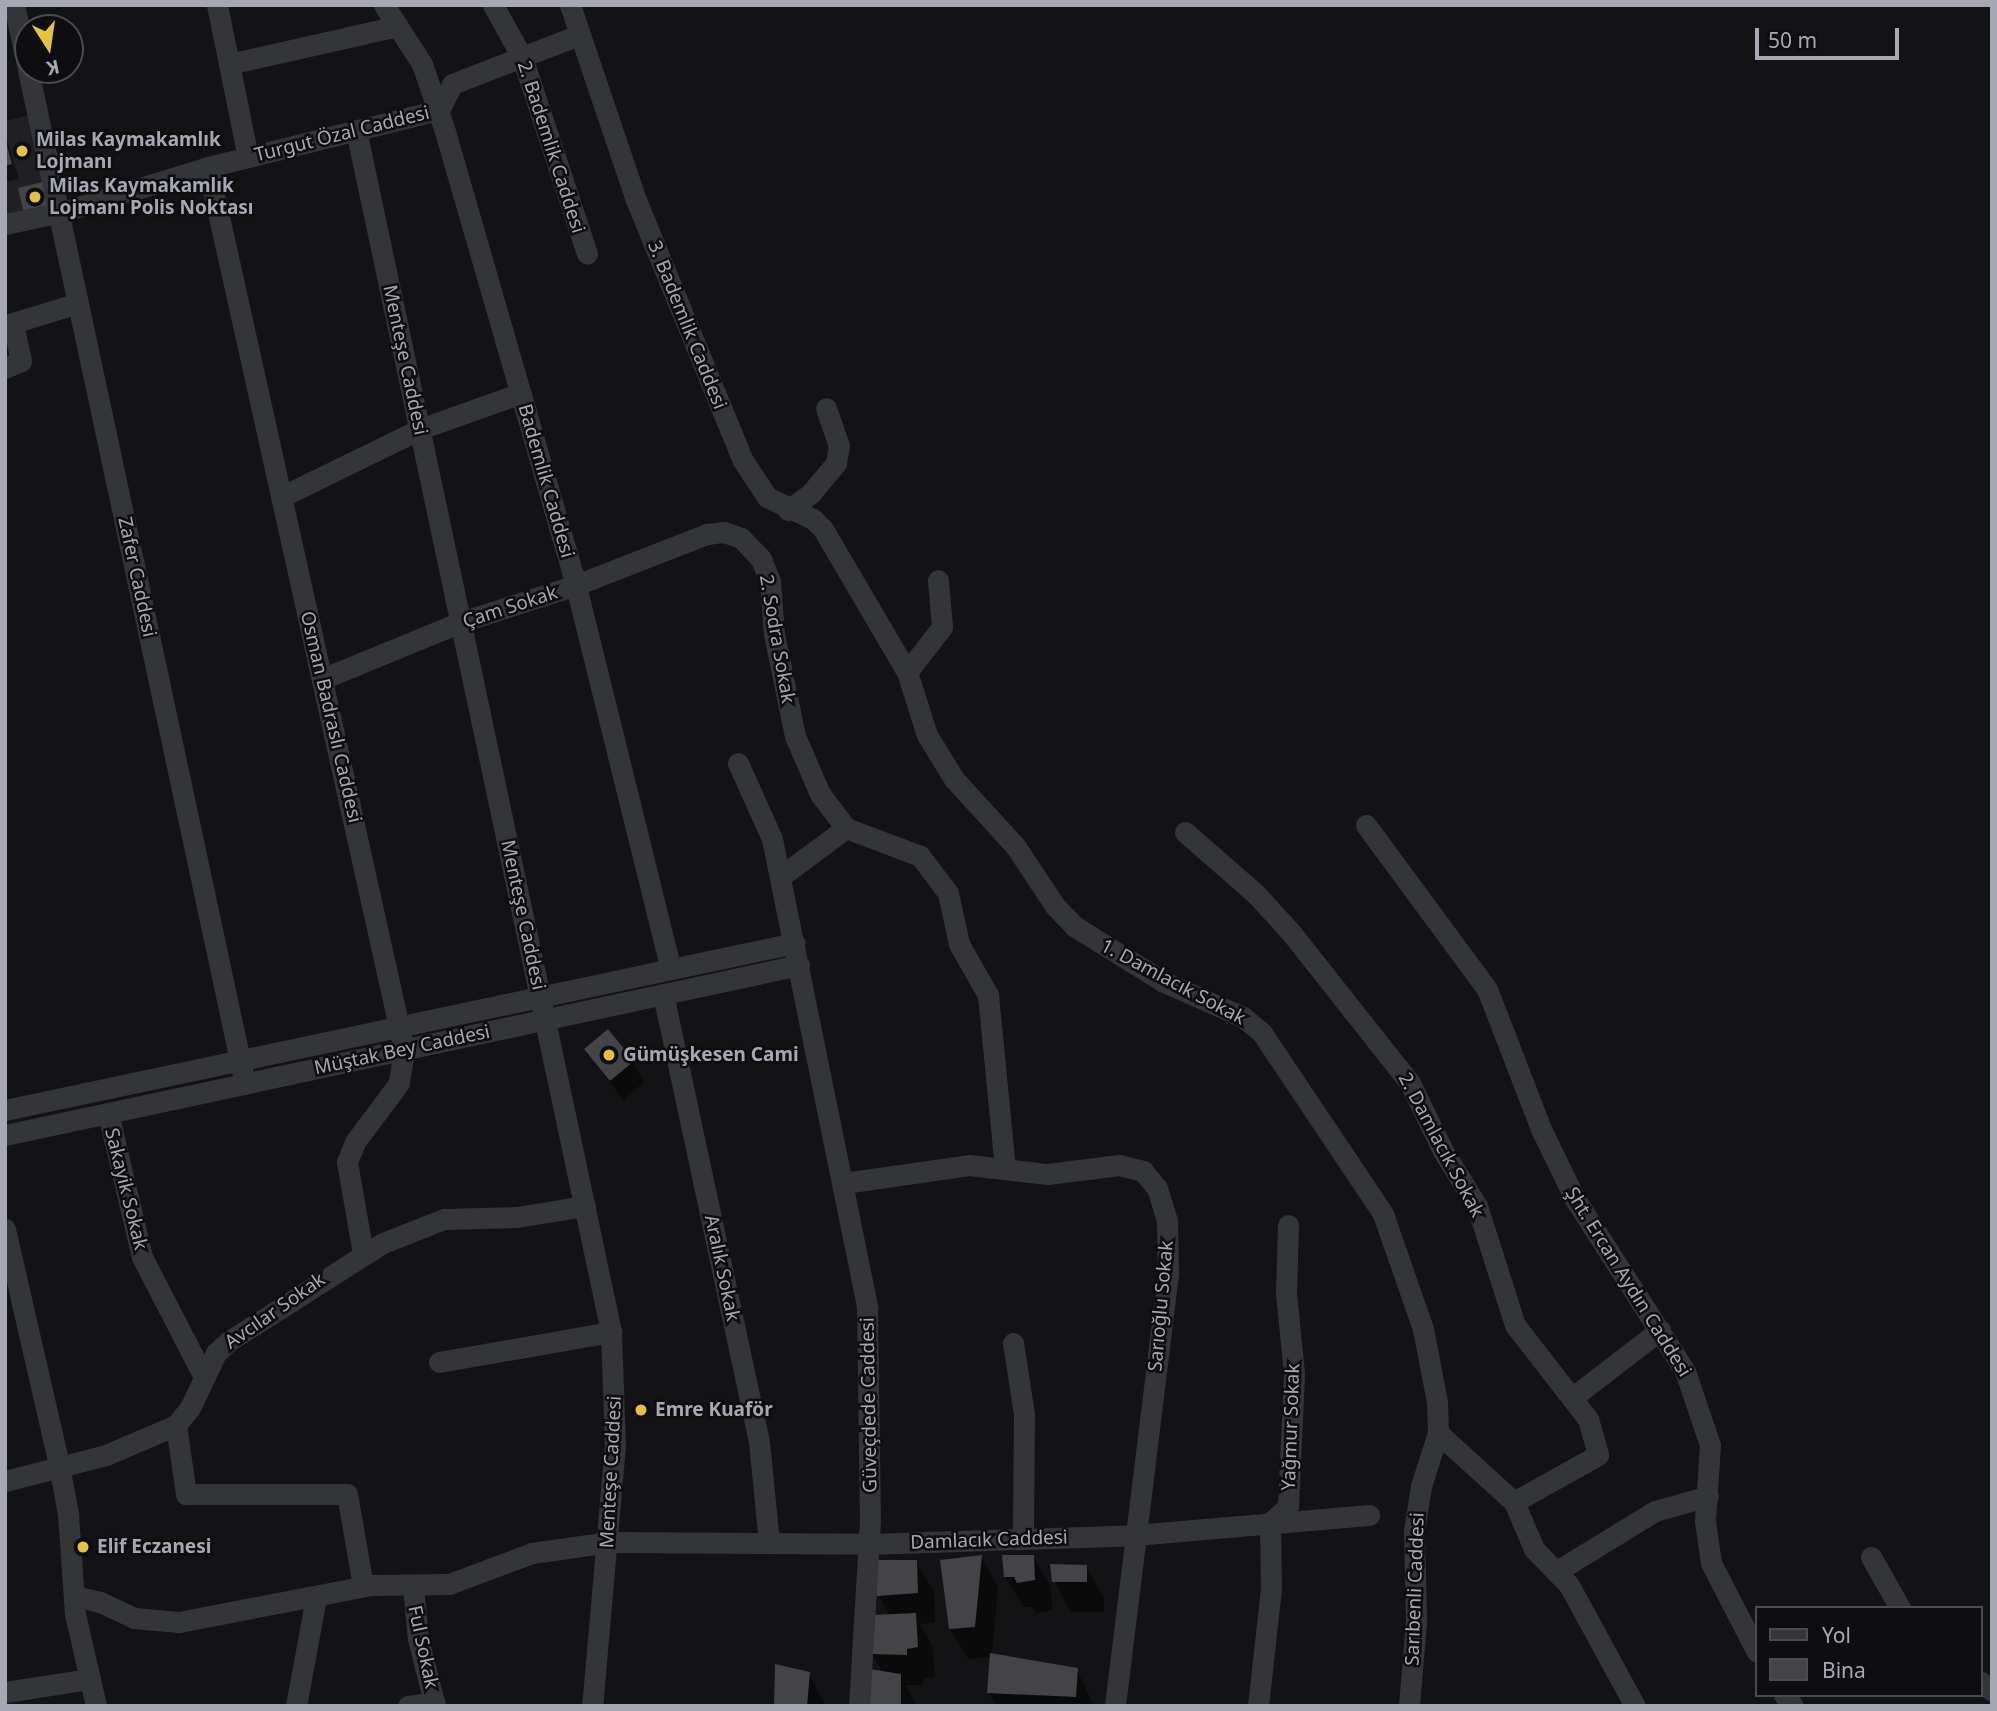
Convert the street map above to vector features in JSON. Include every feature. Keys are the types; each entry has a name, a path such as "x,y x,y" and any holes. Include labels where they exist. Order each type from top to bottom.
{"street":[{"path":"217,5 248,157"},
{"name":"Bademlik Caddesi","path":"384,5 422,64 439,110 576,585 671,970"},
{"name":"2. Bademlik Caddesi","path":"493,5 522,57 587,254"},
{"name":"3. Bademlik Caddesi","path":"570,5 636,200 742,459 761,490 788,510"},
{"path":"229,64 398,26"},
{"name":"Turgut Özal Caddesi","path":"5,224 62,212 208,167 439,110 452,84 579,35"},
{"name":"Zafer Caddesi","path":"31,84 62,212 78,303 246,1084"},
{"name":"Menteşe Caddesi","path":"356,130 611,1332 615,1445 609,1542 592,1706"},
{"name":"Osman Badraslı Caddesi","path":"208,167 404,1050 399,1083 349,1154 348,1175 363,1254"},
{"path":"5,368 22,361 13,323 78,303"},
{"path":"281,497 420,429 521,393"},
{"path":"788,510 811,493 836,463 839,446 826,408"},
{"name":"1. Damlacık Sokak","path":"788,510 813,519 823,529 907,672 932,746 968,796 1016,847 1062,914 1099,944 1164,982 1243,1017 1279,1054 1390,1228 1432,1366 1438,1433"},
{"name":"2. Sodra Sokak","path":"699,537 716,532 741,538 766,569 795,736 820,794 846,828"},
{"name":"Çam Sokak","path":"322,679 461,622 576,585 699,537"},
{"path":"907,672 942,627 938,580"},
{"name":"Güveçdede Caddesi","path":"738,763 772,839 844,1183 870,1341 869,1544 859,1706"},
{"name":"Şht. Ercan Aydın Caddesi","path":"1366,825 1488,989 1541,1129 1569,1187 1603,1248 1685,1371 1705,1422 1711,1472 1705,1521 1711,1563 1756,1650"},
{"path":"780,877 846,828 920,856 948,893 959,944 988,995 1005,1168"},
{"name":"2. Damlacık Sokak","path":"1185,832 1257,895 1293,935 1410,1083 1443,1151 1477,1206 1515,1325 1573,1397 1597,1437 1598,1455 1514,1502"},
{"name":"Müştak Bey Caddesi","path":"5,1110 795,943"},
{"name":"Müştak Bey Caddesi","path":"5,1135 800,965"},
{"name":"Aralık Sokak","path":"663,994 760,1442 769,1543"},
{"name":"Sakayik Sokak","path":"108,1113 142,1257 203,1375"},
{"name":"Sarıoğlu Sokak","path":"844,1183 954,1166 1005,1168 1047,1174 1105,1165 1131,1167 1151,1179 1162,1197 1168,1274 1115,1706"},
{"name":"Avcılar Sokak","path":"176,1425 190,1408 203,1375 229,1341 363,1254 444,1219 517,1217 585,1206"},
{"name":"Yağmur Sokak","path":"1270,1524 1288,1507 1294,1373 1286,1293 1288,1225"},
{"path":"5,1229 59,1465 74,1597 96,1706"},
{"path":"1573,1397 1660,1330"},
{"path":"439,1362 611,1332"},
{"path":"1013,1343 1024,1414 1023,1539"},
{"path":"5,1481 106,1455 176,1425 186,1494 347,1494 363,1586"},
{"path":"1438,1433 1514,1502 1534,1549 1557,1571 1574,1593 1635,1706"},
{"name":"Sarıbenli Caddesi","path":"1409,1706 1416,1622 1414,1531 1421,1486 1438,1433"},
{"path":"1557,1571 1655,1511 1708,1496"},
{"name":"Damlacık Caddesi","path":"74,1597 155,1622 198,1619 363,1586 413,1587 449,1584 549,1549 609,1542 869,1544 1023,1539 1135,1535 1369,1515"},
{"path":"1258,1706 1270,1589 1270,1524"},
{"path":"1871,1557 1899,1606"},
{"name":"Ful Sokak","path":"413,1587 418,1640 435,1704"},
{"path":"296,1706 316,1597"},
{"path":"5,1692 90,1679"},
{"path":"408,1706 435,1704"}],"shaded area":[{"name":"Milas Kaymakamlık Lojmanı","path":"31,115 52,207 5,218 5,121"}],"building":[{"name":"Milas Kaymakamlık Lojmanı","path":"5,138 12,164 5,166"},
{"name":"Milas Kaymakamlık Lojmanı Polis Noktası","path":"46,181 52,207 24,214 18,188"},
{"name":"Gümüşkesen Cami","path":"608,1029 634,1061 610,1081 584,1049"},
{"path":"982,1555 975,1627 949,1629 940,1560"},
{"path":"1002,1555 1034,1555 1035,1580 1017,1583 1014,1577 1004,1577"},
{"path":"875,1560 917,1560 918,1593 877,1596"},
{"path":"1050,1564 1087,1565 1087,1582 1052,1582"},
{"path":"916,1613 918,1647 907,1649 907,1655 871,1654 872,1615"},
{"path":"990,1653 1078,1668 1076,1697 987,1693"},
{"path":"775,1664 810,1672 807,1706 774,1706"},
{"path":"870,1669 901,1674 901,1706 870,1706"}],"place":[{"name":"Milas Kaymakamlık Lojmanı","path":"22,151"},
{"name":"Milas Kaymakamlık Lojmanı Polis Noktası","path":"35,197"},
{"name":"Gümüşkesen Cami","path":"609,1055"},
{"name":"Emre Kuaför","path":"641,1410"},
{"name":"Elif Eczanesi","path":"83,1547"}]}
